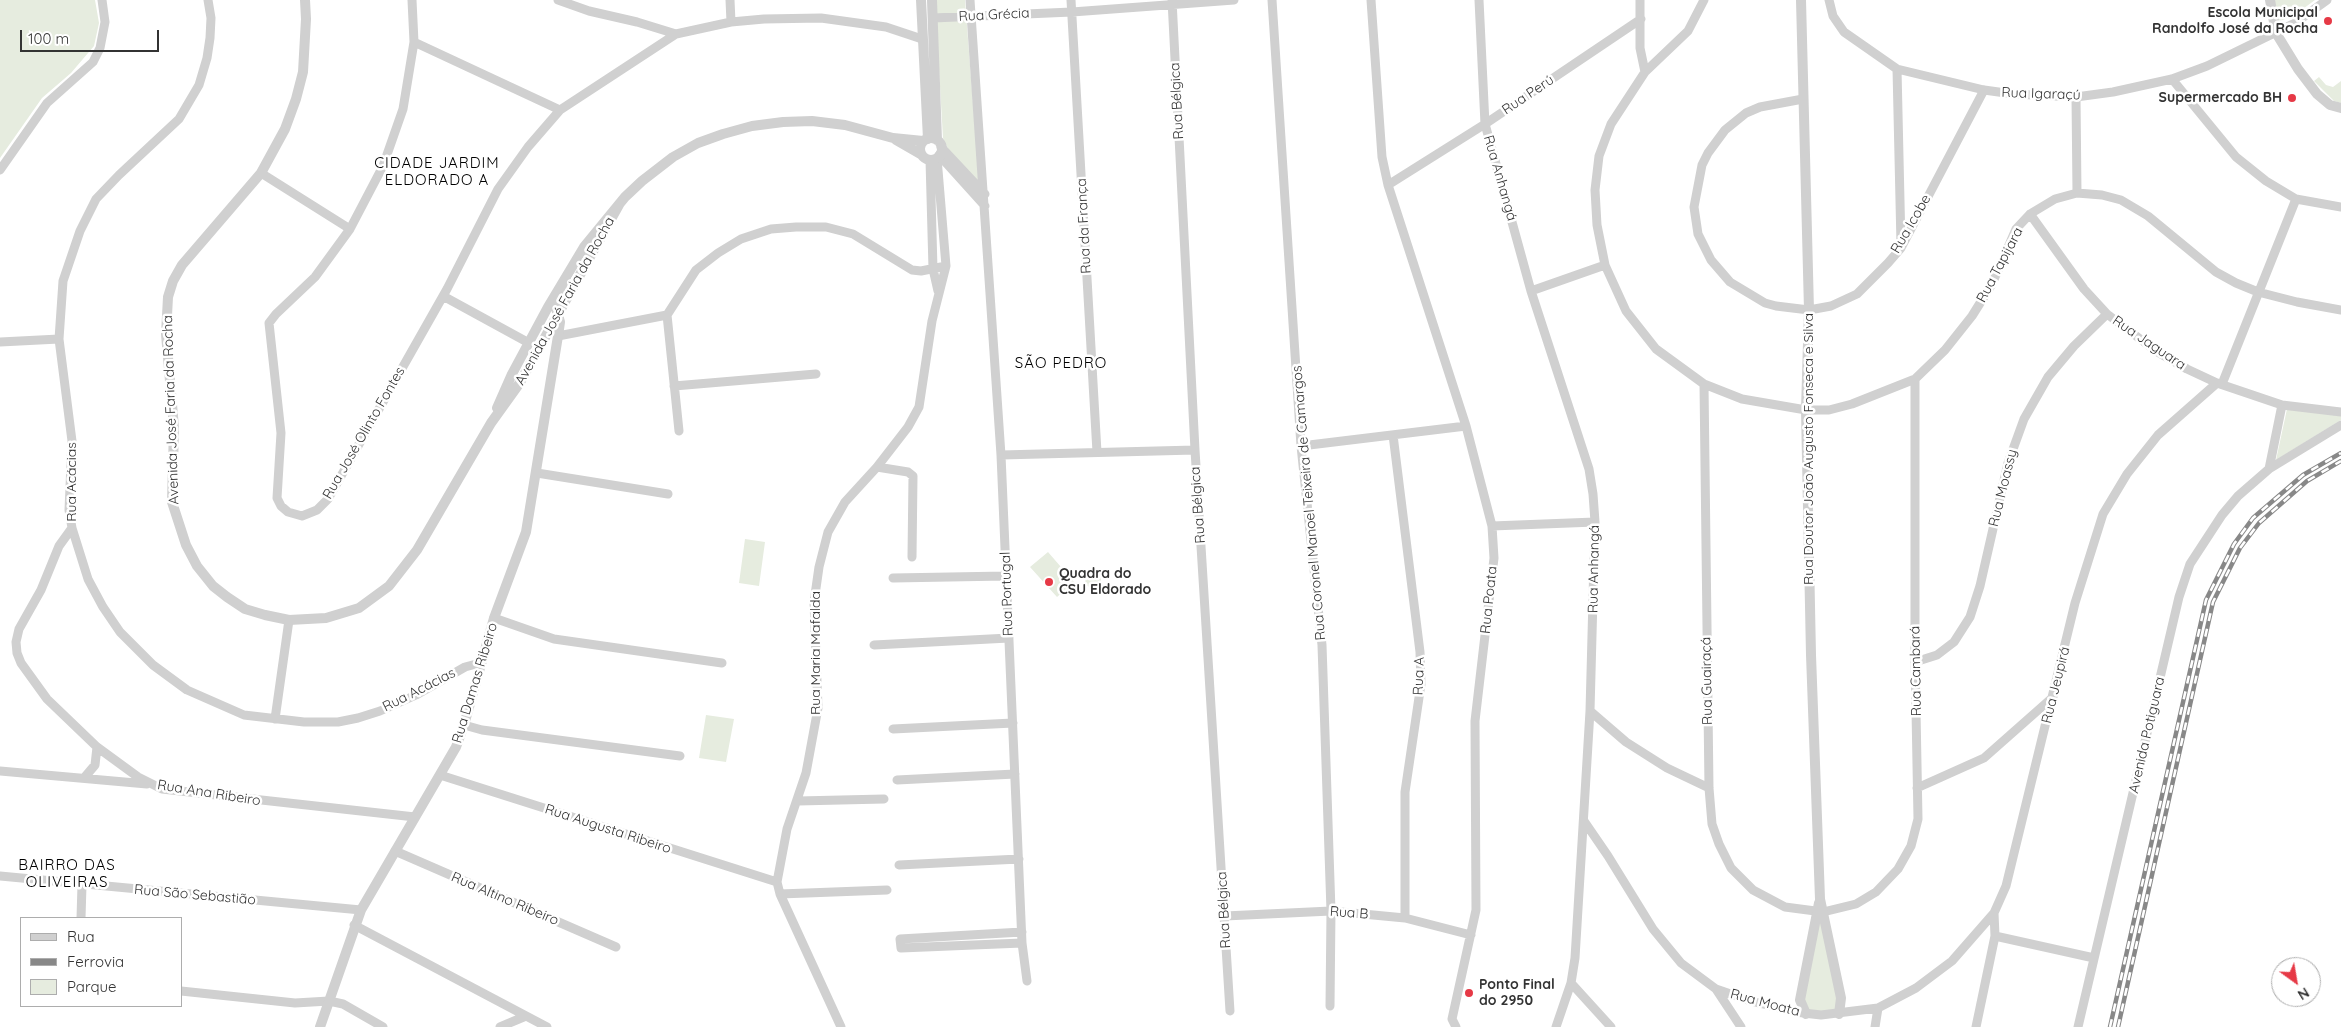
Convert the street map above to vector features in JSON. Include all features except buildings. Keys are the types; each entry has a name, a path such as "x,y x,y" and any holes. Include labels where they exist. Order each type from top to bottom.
{"street":[{"path":"0,170 47,103 93,62 100,48 105,22 102,0"},
{"name":"Rua Acácias","path":"208,0 211,18 210,38 207,58 199,85 179,119 119,175 96,200 80,231 63,281 59,339 72,441 69,486 72,528 88,579 103,607 134,648 171,680 194,693 244,715 275,719 338,722 358,718 380,711 416,695 465,667 480,663"},
{"name":"Avenida José Faria da Rocha","path":"305,0 306,19 303,72 285,129 261,174 182,265 173,281 168,297 166,334 174,428 172,502 186,545 198,566 213,586 245,608 288,620 326,618 359,608 389,586 417,550 491,423 519,384 620,203"},
{"name":"Rua José Olinto Fontes","path":"412,0 414,42 403,109 384,166 350,229 315,277 269,323 281,433 277,498 281,506 288,512 302,516 317,510 328,499 443,296 498,189 528,147 560,110 676,34"},
{"path":"558,0 589,11 637,22 676,34 731,22 764,19 821,18 886,27 922,39"},
{"path":"730,0 731,22"},
{"path":"921,0 922,39 932,149 986,206"},
{"path":"932,0 932,149 984,194"},
{"name":"Rua Portugal","path":"970,0 986,206 1001,455 1022,943 1027,981"},
{"name":"Rua da França","path":"1071,0 1096,452"},
{"name":"Rua Grécia","path":"933,18 1072,12 1172,2 1234,0"},
{"name":"Rua Coronel Manoel Teixeira de Camargos","path":"1272,0 1301,446 1322,645 1331,911 1330,1006"},
{"name":"Rua Poata","path":"1371,0 1382,157 1388,185 1466,426 1492,526 1494,558 1476,721 1476,910 1452,1019 1456,1027"},
{"name":"Rua Anhangá","path":"1479,0 1485,124 1531,291 1589,469 1595,522 1590,711 1575,958 1571,983 1556,1027"},
{"path":"1640,0 1640,48 1645,72"},
{"name":"Rua Tapijara","path":"1704,0 1688,31 1645,72 1611,124 1599,156 1595,190 1597,225 1605,265 1626,311 1648,340 1664,356 1704,384 1742,399 1806,410 1829,410 1852,404 1915,379 1945,350 1972,316 1992,284 2016,229 2030,214 2055,200 2077,193 2102,194 2121,200 2148,216 2216,272 2258,292 2297,302 2341,310"},
{"name":"Rua Doutor João Augusto Fonseca e Silva","path":"1801,0 1809,310 1806,410 1811,655 1820,898 1820,912 1800,1000 1806,1014"},
{"name":"Rua Igaraçú","path":"1829,0 1833,16 1844,32 1897,68 1984,90 2013,94 2076,97 2113,92 2172,79 2207,66 2295,23 2326,0"},
{"path":"2270,0 2276,33 2298,69 2318,94 2330,104 2341,108"},
{"name":"Rua Bélgica","path":"1172,2 1195,450 1230,1010"},
{"name":"Rua Perú","path":"1388,185 1485,124 1640,19"},
{"path":"414,42 466,68 560,110"},
{"path":"1640,48 1654,63"},
{"path":"1897,68 1901,248"},
{"path":"2172,79 2236,157 2266,181 2296,199 2341,207"},
{"name":"Rua Icobe","path":"1804,99 1760,107 1746,113 1725,130 1708,153 1702,165 1694,207 1698,234 1711,260 1730,282 1765,303 1809,310 1831,306 1857,294 1871,282 1901,248 1984,90"},
{"path":"2076,97 2077,193"},
{"name":"Avenida José Faria da Rocha","path":"491,423 512,374 528,343 584,247 620,203 642,180 673,157 698,143 746,128 783,122 812,122 845,126 932,149"},
{"name":"Rua Maria Mafalda","path":"776,882 787,829 806,773 818,708 814,602 819,567 828,532 845,502 877,467 908,427 919,407 938,293 946,266 932,149"},
{"name":"Rua Maria Mafalda","path":"932,149 933,269 938,293"},
{"path":"261,174 350,229"},
{"name":"Rua Jeupirá","path":"1976,1027 1995,936 1994,914 2006,886 2075,603 2103,514 2128,474 2158,435 2219,383 2296,199"},
{"name":"Rua Jaguara","path":"2030,214 2084,289 2107,314 2156,351 2186,369 2219,383 2282,405 2341,412"},
{"path":"679,431 667,315 696,270 718,253 741,239 771,229 826,227 853,234 912,270 921,271 946,266"},
{"path":"1531,291 1605,265"},
{"name":"Rua Damas Ribeiro","path":"320,1027 354,925 361,910 456,747 464,725 494,618 520,553 537,472 560,322 555,305 564,281"},
{"path":"443,296 528,343 531,348 519,384"},
{"name":"Rua Moassy","path":"1915,662 1937,655 1954,642 1970,617 1980,586 2008,463 2024,418 2048,377 2074,346 2107,314"},
{"path":"558,336 667,315"},
{"path":"0,342 59,339"},
{"path":"674,386 816,374"},
{"name":"Rua Cambará","path":"1820,912 1846,907 1876,892 1898,869 1912,846 1918,818 1915,662 1915,379"},
{"name":"Rua Guairaçá","path":"1704,384 1709,788 1715,834 1727,861 1737,876 1753,890 1776,903 1794,909 1820,912"},
{"path":"2269,469 2282,405"},
{"name":"Avenida Potiguara","path":"2078,1027 2179,597 2190,564 2222,515 2238,496 2269,469 2341,425"},
{"path":"1301,446 1466,426"},
{"name":"Rua A","path":"1393,435 1420,652 1421,684 1405,792 1405,918"},
{"path":"1001,455 1195,450"},
{"path":"877,467 908,472 913,476 912,557"},
{"path":"537,472 668,494"},
{"path":"1492,526 1595,522"},
{"name":"Rua Ana Ribeiro","path":"72,528 59,546 41,590 19,629 16,642 17,653 21,663 47,699 63,717 97,747 150,784 176,792 414,817"},
{"path":"893,578 1006,576"},
{"path":"494,618 554,639 722,663"},
{"path":"275,719 288,620"},
{"path":"874,644 1009,638"},
{"path":"1918,788 1984,758 2053,697"},
{"path":"1590,711 1626,742 1667,768 1709,788"},
{"path":"893,730 1013,723"},
{"path":"464,725 482,730 680,756"},
{"path":"84,778 95,764 97,747"},
{"path":"0,771 150,784"},
{"path":"897,780 1015,774"},
{"name":"Rua Augusta Ribeiro","path":"440,775 776,882"},
{"path":"798,801 884,799"},
{"name":"Rua Moata","path":"1584,821 1653,929 1682,963 1716,988 1751,1001 1806,1014 1839,1014 1878,1008 1916,988 1952,961 1994,914"},
{"name":"Rua Altino Ribeiro","path":"395,851 616,947"},
{"path":"899,865 1019,859"},
{"name":"Rua São Sebastião","path":"0,876 361,910"},
{"path":"776,882 841,1027"},
{"path":"82,885 82,917"},
{"path":"780,894 887,890"},
{"name":"Rua B","path":"1225,916 1331,911 1405,918 1470,935"},
{"name":"Rua Doutor João Augusto Fonseca e Silva","path":"1820,912 1841,998 1839,1014"},
{"path":"354,925 547,1027"},
{"path":"1022,932 900,939 901,948 1022,943"},
{"path":"1995,936 2094,958"},
{"path":"1571,983 1611,1027"},
{"path":"1716,988 1741,1027"},
{"path":"182,992 295,1003 329,1001 343,1004 383,1027"},
{"path":"1875,1027 1878,1008"},
{"path":"500,1027 526,1016"}],"green space":[{"path":"0,0 95,0 99,23 94,46 71,73 42,98 0,158"},
{"path":"935,0 965,0 979,182 949,151 943,138"},
{"path":"2274,0 2315,0 2292,17 2277,22"},
{"path":"2319,77 2326,85 2333,87 2341,81 2341,103 2334,101 2314,81"},
{"path":"2287,409 2341,416 2341,420 2276,460"},
{"path":"745,539 765,542 759,586 739,583"},
{"path":"1048,552 1074,582 1057,597 1030,567"},
{"path":"1093,572 1099,574 1101,580 1099,586 1093,588 1087,586 1085,580 1087,574"},
{"path":"706,715 734,719 726,762 699,758"},
{"path":"1821,917 1840,998 1838,1012 1807,1013 1803,999"}],"railway":[{"path":"2110,1027 2206,600 2234,544 2253,518 2303,475 2341,453"},
{"path":"2118,1027 2213,602 2240,548 2259,523 2307,481 2341,461"}],"place":[{"name":"Escola Municipal Randolfo José da Rocha","path":"2328,21"},
{"name":"Supermercado BH","path":"2292,98"},
{"name":"Quadra do CSU Eldorado","path":"1049,582"},
{"name":"Ponto Final do 2950","path":"1469,993"}],"district":[{"name":"CIDADE JARDIM ELDORADO A","path":"437,172"},
{"name":"SÃO PEDRO","path":"1061,363"},
{"name":"BAIRRO DAS OLIVEIRAS","path":"67,874"}]}
